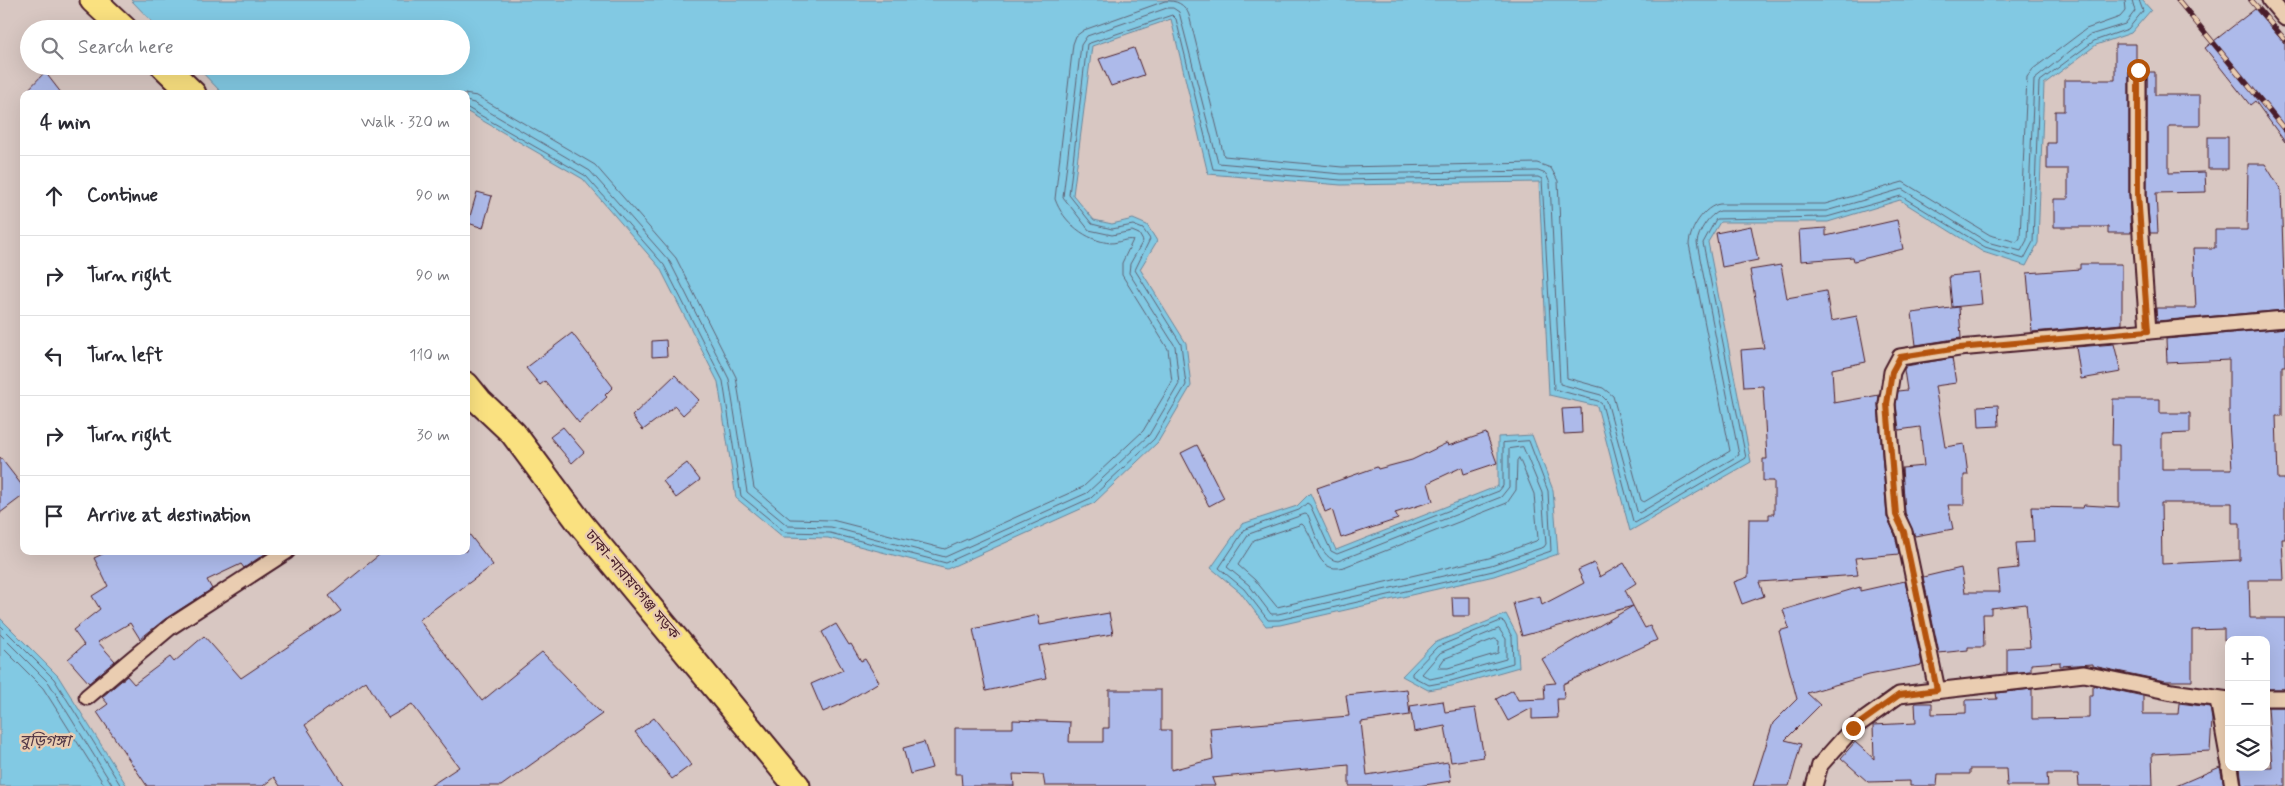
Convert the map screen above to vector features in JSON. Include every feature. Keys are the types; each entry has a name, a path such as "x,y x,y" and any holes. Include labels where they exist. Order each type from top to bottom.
{"highway":[{"path":"93,0 114,20"},
{"path":"173,75 189,90"},
{"name":"ঢাকা-নারায়ণগঞ্জ সড়ক","path":"471,399 513,433 580,523 797,786"}],"street":[{"path":"2270,0 2285,18"},
{"path":"2138,70 2138,194 2148,331"},
{"path":"1937,690 1904,532 1896,515 1887,404 1892,372 1896,361 1900,357 1959,348 2285,319"},
{"path":"87,697 170,627 281,555"},
{"path":"1814,786 1820,765 1853,728 1899,695 2084,674 2224,700 2226,726"},
{"path":"2270,698 2285,698"},
{"path":"2231,771 2233,786"}],"water":[{"path":"131,0 2142,0 2151,10 2131,33 2096,45 2044,84 2038,243 2026,266 1983,252 1900,200 1828,222 1720,222 1708,242 1751,462 1630,531 1597,406 1549,395 1539,182 1341,185 1208,174 1171,19 1092,46 1073,195 1094,220 1112,224 1133,219 1147,225 1157,241 1140,269 1186,343 1191,386 1158,442 1094,503 947,569 828,538 783,537 736,498 718,382 660,268 583,179 470,113 470,90 219,90 205,75 470,75 470,20 150,20"},
{"path":"1532,435 1553,490 1558,554 1494,576 1280,625 1266,626 1240,592 1211,568 1242,524 1297,506 1310,493 1336,550 1498,486 1498,437"},
{"path":"1506,614 1517,635 1519,667 1452,686 1428,690 1402,676 1434,643"},
{"name":"বুড়িগঙ্গা","path":"0,618 58,676 127,786 0,786"}],"building":[{"path":"2255,9 2285,44 2285,142 2255,101 2250,105 2205,48"},
{"path":"2115,44 2136,44 2136,61 2130,65 2129,70 2129,194 2131,233 2108,233 2108,227 2054,227 2054,199 2068,199 2068,169 2047,169 2047,143 2055,143 2055,111 2064,111 2064,80 2115,80"},
{"path":"1134,48 1144,75 1111,86 1099,59"},
{"path":"2147,72 2155,72 2155,95 2200,95 2200,126 2169,126 2169,173 2205,172 2206,192 2156,193 2158,233 2150,233 2147,194"},
{"path":"42,75 47,75 59,90 28,90"},
{"path":"2208,137 2228,137 2228,169 2208,169"},
{"path":"2248,164 2265,164 2281,190 2285,310 2157,321 2156,308 2196,308 2193,248 2215,248 2215,230 2247,230"},
{"path":"477,192 492,196 483,228 470,224 470,216"},
{"path":"1897,220 1903,249 1854,261 1853,257 1801,261 1799,230 1826,228 1826,236"},
{"path":"1751,226 1758,260 1722,267 1716,233"},
{"path":"2080,264 2122,264 2122,324 2032,332 2027,273 2080,269"},
{"path":"1781,265 1787,298 1826,291 1831,321 1857,316 1866,362 1832,369 1834,403 1879,395 1878,405 1887,516 1895,535 1899,554 1855,558 1858,575 1759,582 1764,596 1742,604 1734,582 1748,577 1749,519 1769,519 1769,514 1774,514 1774,481 1763,481 1763,459 1767,459 1763,386 1744,387 1741,350 1764,348 1750,270"},
{"path":"1979,273 1982,304 1952,307 1949,276"},
{"path":"1959,307 1961,338 1916,345 1912,313"},
{"path":"2285,328 2285,366 2282,366 2282,416 2276,416 2278,479 2285,479 2285,539 2282,539 2284,580 2249,580 2250,618 2285,618 2285,689 2270,689 2270,636 2225,636 2224,640 2224,629 2192,630 2192,681 2165,681 2093,666 2093,664 2060,666 2060,662 2031,664 2031,671 2007,673 2007,648 2030,647 2026,604 1991,608 1991,614 1983,614 1984,647 1968,647 1968,650 1939,653 1923,577 1961,568 1965,592 2000,592 1998,570 2018,568 2016,543 2034,542 2032,507 2083,508 2084,505 2119,507 2119,445 2112,445 2113,399 2160,399 2160,413 2190,413 2190,433 2162,434 2162,469 2232,469 2229,421 2229,360 2167,363 2166,339","holes":["2161,503 2232,503 2232,523 2240,523 2240,560 2162,564"]},
{"path":"572,333 613,387 605,395 607,397 579,423 545,381 540,385 526,368"},
{"path":"666,340 667,356 652,357 652,341"},
{"path":"2114,344 2121,372 2081,379 2076,347"},
{"path":"1952,358 1956,383 1935,386 1945,447 1964,444 1968,475 1964,475 1964,505 1948,505 1953,529 1915,536 1905,513 1902,468 1924,466 1920,427 1899,430 1896,404 1898,391 1907,390 1904,370 1906,366"},
{"path":"675,375 699,400 683,415 675,406 643,430 632,416"},
{"path":"1998,405 1999,426 1979,427 1978,406"},
{"path":"1581,408 1582,433 1564,434 1562,409"},
{"path":"563,427 584,452 572,463 550,437"},
{"path":"1486,433 1497,463 1464,474 1462,467 1428,483 1433,501 1395,513 1398,519 1341,538 1332,509 1325,512 1317,488 1377,467 1378,469 1412,460 1447,443 1448,446"},
{"path":"1197,445 1224,498 1209,506 1181,453"},
{"path":"0,457 20,483 20,498 0,513"},
{"path":"687,463 700,480 676,498 663,481"},
{"path":"470,535 493,565 419,620 482,701 542,652 602,714 501,786 430,786 459,767 412,704 388,718 366,681 305,725 344,786 280,786 274,777 263,786 147,786 97,712 108,704 102,697 127,676 134,684 170,657 174,662 204,636 241,678 341,611 329,596 379,555 470,555"},
{"path":"100,555 263,555 244,568 241,564 207,580 212,589 165,619 140,639 130,623 98,642 115,661 89,683 68,659 84,645 73,630 100,609 92,596 108,586 94,558"},
{"path":"1594,563 1600,577 1624,563 1636,583 1625,590 1633,606 1522,636 1513,603 1540,596 1542,605 1584,583 1578,570"},
{"path":"1905,581 1922,665 1869,675 1807,693 1820,705 1785,740 1801,744 1789,786 1753,786 1773,723 1797,699 1779,631 1789,628 1783,610 1860,587 1860,591"},
{"path":"1452,597 1470,597 1470,616 1453,616"},
{"path":"1633,606 1645,628 1650,626 1657,640 1563,684 1564,699 1557,699 1558,718 1532,719 1532,708 1508,721 1496,699 1513,690 1518,700 1545,699 1544,684 1556,683 1542,659"},
{"path":"1109,613 1113,634 1039,646 1046,678 986,691 973,629 1038,615 1040,625"},
{"path":"836,624 861,661 865,659 879,682 844,703 823,712 811,684 843,670 822,632"},
{"path":"2093,685 2143,696 2143,714 2178,714 2179,703 2210,707 2212,720 2210,751 2152,754 2153,786 2079,786 2078,774 2047,774 2048,786 2007,786 2006,769 1970,769 1970,774 1938,774 1937,786 1910,786 1910,781 1868,782 1841,758 1855,742 1874,759 1873,725 1916,723 1915,703 1932,703 1932,714 1966,713 1966,700 1997,699 1996,693 2032,689 2032,719 2089,718 2089,696 2093,696"},
{"path":"1407,689 1410,715 1361,722 1367,775 1448,762 1451,781 1418,786 1349,786 1349,765 1212,778 1215,786 1045,786 1043,775 1013,774 1014,786 962,786 961,774 955,774 955,728 1013,728 1013,720 1070,722 1069,742 1103,742 1103,728 1109,728 1109,690 1161,690 1161,730 1171,730 1171,770 1213,759 1210,728 1349,716 1346,695"},
{"path":"1443,701 1445,712 1475,708 1484,757 1451,762 1445,726 1414,732 1410,706"},
{"path":"2270,707 2285,707 2285,786 2242,786 2240,771 2270,771 2270,767 2272,767"},
{"path":"654,718 691,765 672,779 635,732"},
{"path":"924,742 932,768 910,774 903,748"},
{"path":"2220,767 2224,786 2176,786"}],"railway":[{"path":"2178,0 2285,130"},
{"path":"2251,0 2285,40"}],"route":[{"path":"1853,728 1899,695 1937,690 1916,599 1904,532 1896,515 1887,404 1892,372 1896,361 1900,357 1959,348 2148,331 2138,194 2138,70"}]}
